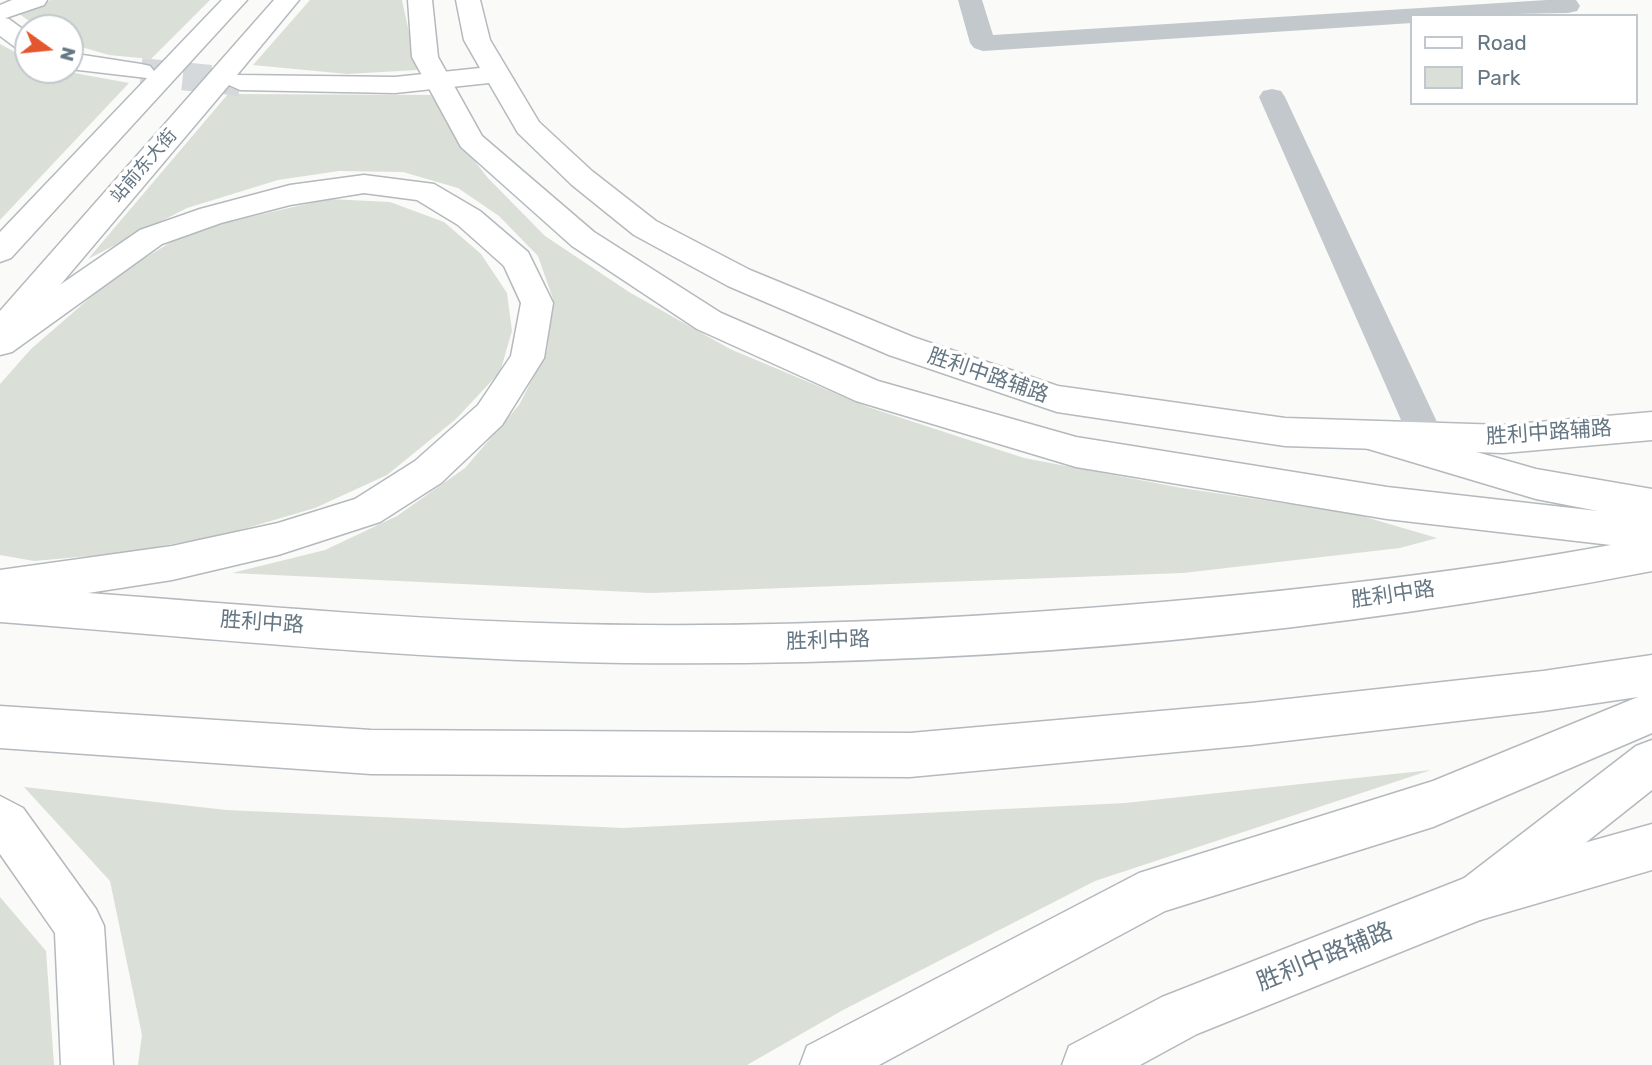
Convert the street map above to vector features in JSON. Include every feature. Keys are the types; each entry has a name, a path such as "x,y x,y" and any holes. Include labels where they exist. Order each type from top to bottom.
{"main road":[{"path":"0,13 35,0"},
{"path":"0,251 235,0"},
{"name":"站前东大街","path":"0,333 287,0"},
{"path":"420,0 425,57 471,141 583,239 709,321 868,392 1076,453 1387,503 1652,533"},
{"name":"胜利中路辅路","path":"468,0 477,40 528,127 582,178 645,228 739,278 901,346 1056,399 1285,432 1368,435 1430,445 1652,426"},
{"path":"84,63 141,72"},
{"path":"240,82 395,85 496,74"},
{"path":"0,343 151,237 290,195 364,184 424,191 469,218 517,260 537,303 527,358 489,415 428,472 367,511 278,539 172,563 0,588"},
{"path":"1430,445 1536,484 1652,505"},
{"name":"胜利中路","path":"0,604 540,642 794,644 1067,630 1307,607 1584,568 1652,554"},
{"path":"0,727 371,752 910,755 1251,724 1544,691 1652,675"},
{"path":"827,1065 1156,890 1433,804 1652,712"},
{"path":"1480,896 1652,762"},
{"path":"0,819 7,824 79,926 87,1065"},
{"name":"胜利中路辅路","path":"1088,1065 1180,1015 1480,896 1652,847"}],"street":[{"path":"970,0 983,43 1410,16"},
{"path":"1442,14 1568,6 1562,0"},
{"path":"1272,97 1430,445"}],"green space":[{"path":"51,0 210,0 151,59 109,55 84,48 84,14 18,13"},
{"path":"310,0 402,0 417,70 347,74 253,65"},
{"path":"0,44 14,52 14,84 84,84 84,75 129,83 0,220"},
{"path":"228,94 431,95 460,142 487,177 545,236 629,292 730,349 868,407 1024,458 1182,488 1355,514 1437,538 1400,548 1183,573 651,593 232,573 325,550 397,516 465,468 519,405 547,351 553,299 538,256 499,216 458,188 403,172 339,171 278,180 187,208 88,259"},
{"path":"328,199 390,202 444,222 481,254 507,293 512,331 500,372 456,419 387,475 315,508 223,535 123,553 34,561 0,555 0,384 31,349 114,277 189,231"},
{"path":"1431,770 1095,881 843,1010 747,1065 138,1065 142,1035 110,881 24,787 226,810 623,828 1125,803"},
{"path":"0,897 46,951 54,1065 0,1065"}],"tunnel":[{"path":"141,72 240,82"}]}
